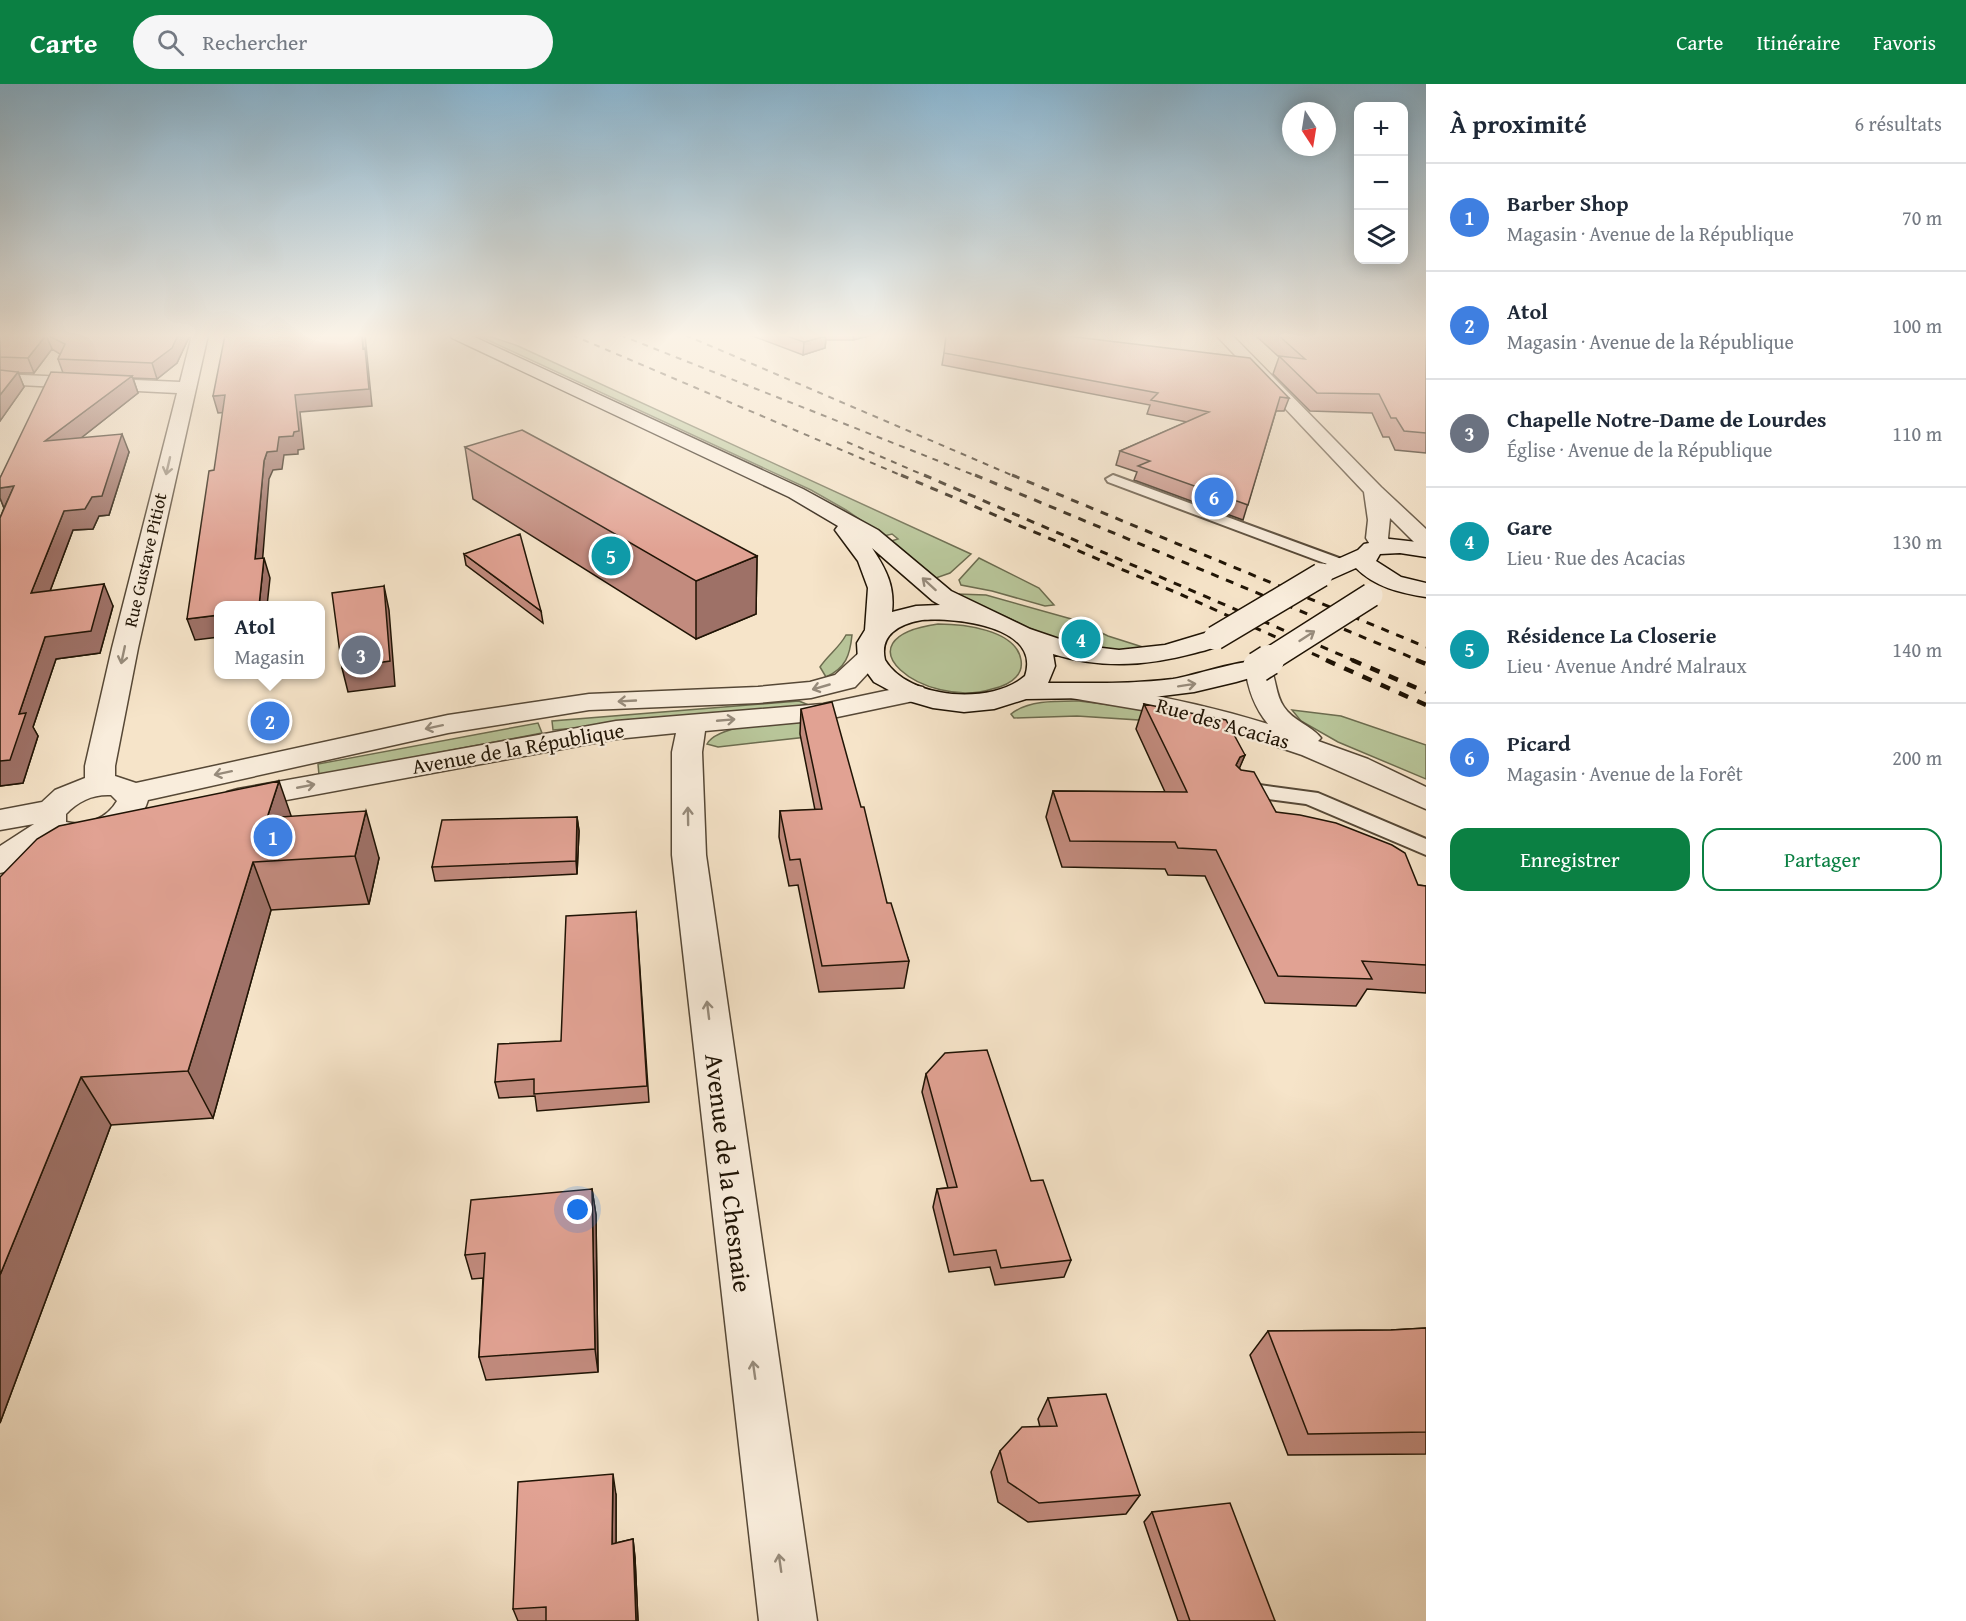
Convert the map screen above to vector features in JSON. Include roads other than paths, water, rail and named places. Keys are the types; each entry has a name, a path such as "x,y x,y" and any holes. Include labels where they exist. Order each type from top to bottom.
{"street":[{"name":"Rue Gustave Pitiot","path":"95,786 100,778 100,766 125,648 182,407"},
{"path":"612,407 796,494 870,535 942,596 978,615 1004,624 1056,649 1107,659 1155,656 1215,638 1331,570 1373,551 1402,546 1426,550"},
{"path":"1293,407 1374,491 1426,541"},
{"path":"1374,491 1379,520 1377,538 1373,551 1364,562 1381,576 1396,583 1426,590"},
{"path":"838,519 875,571 882,596 878,612 878,630"},
{"path":"1023,691 1119,691 1208,681 1258,668 1371,595 1396,590 1426,590"},
{"path":"978,615 932,612 910,615 892,621 878,630 869,643 870,657 878,671 892,683 913,693 942,701 972,703 1000,700 1023,691 1037,679 1042,664 1038,650 1024,635"},
{"name":"Avenue de la République","path":"127,805 448,724 589,702 758,695 812,690 845,681 870,657"},
{"name":"Rue des Acacias","path":"1258,668 1261,692 1276,717 1290,729 1426,799"},
{"name":"Rue des Acacias","path":"1066,690 1123,697 1208,716 1275,736 1376,775"},
{"name":"Avenue de la République","path":"127,805 197,806 616,730 823,711 913,693"},
{"name":"Avenue de la Chesnaie","path":"688,723 691,733 687,753 689,855 788,1621"},
{"path":"0,819 58,824 100,830 127,805 117,786 95,786 70,795 58,824 62,849 38,872"},
{"path":"0,862 58,824"}],"lane":[{"path":"1113,479 1331,570"},
{"path":"1238,789 1310,798 1426,848"}],"railway":[{"path":"740,407 905,477"},
{"path":"801,407 979,477"},
{"path":"852,407 1016,477"},
{"path":"847,442 928,477"},
{"path":"901,475 1182,595 1329,661"},
{"path":"924,475 1355,661"},
{"path":"975,475 1420,661"},
{"path":"1012,475 1426,647"},
{"path":"1326,660 1426,705"},
{"path":"1352,660 1426,692"},
{"path":"1416,660 1426,664"}],"place":[{"name":"Picard","path":"1214,497"},
{"name":"Résidence La Closerie","path":"611,556"},
{"name":"Gare","path":"1081,639"},
{"name":"Chapelle Notre-Dame de Lourdes","path":"361,655"},
{"name":"Atol","path":"270,721"},
{"name":"Barber Shop","path":"273,837"}]}
